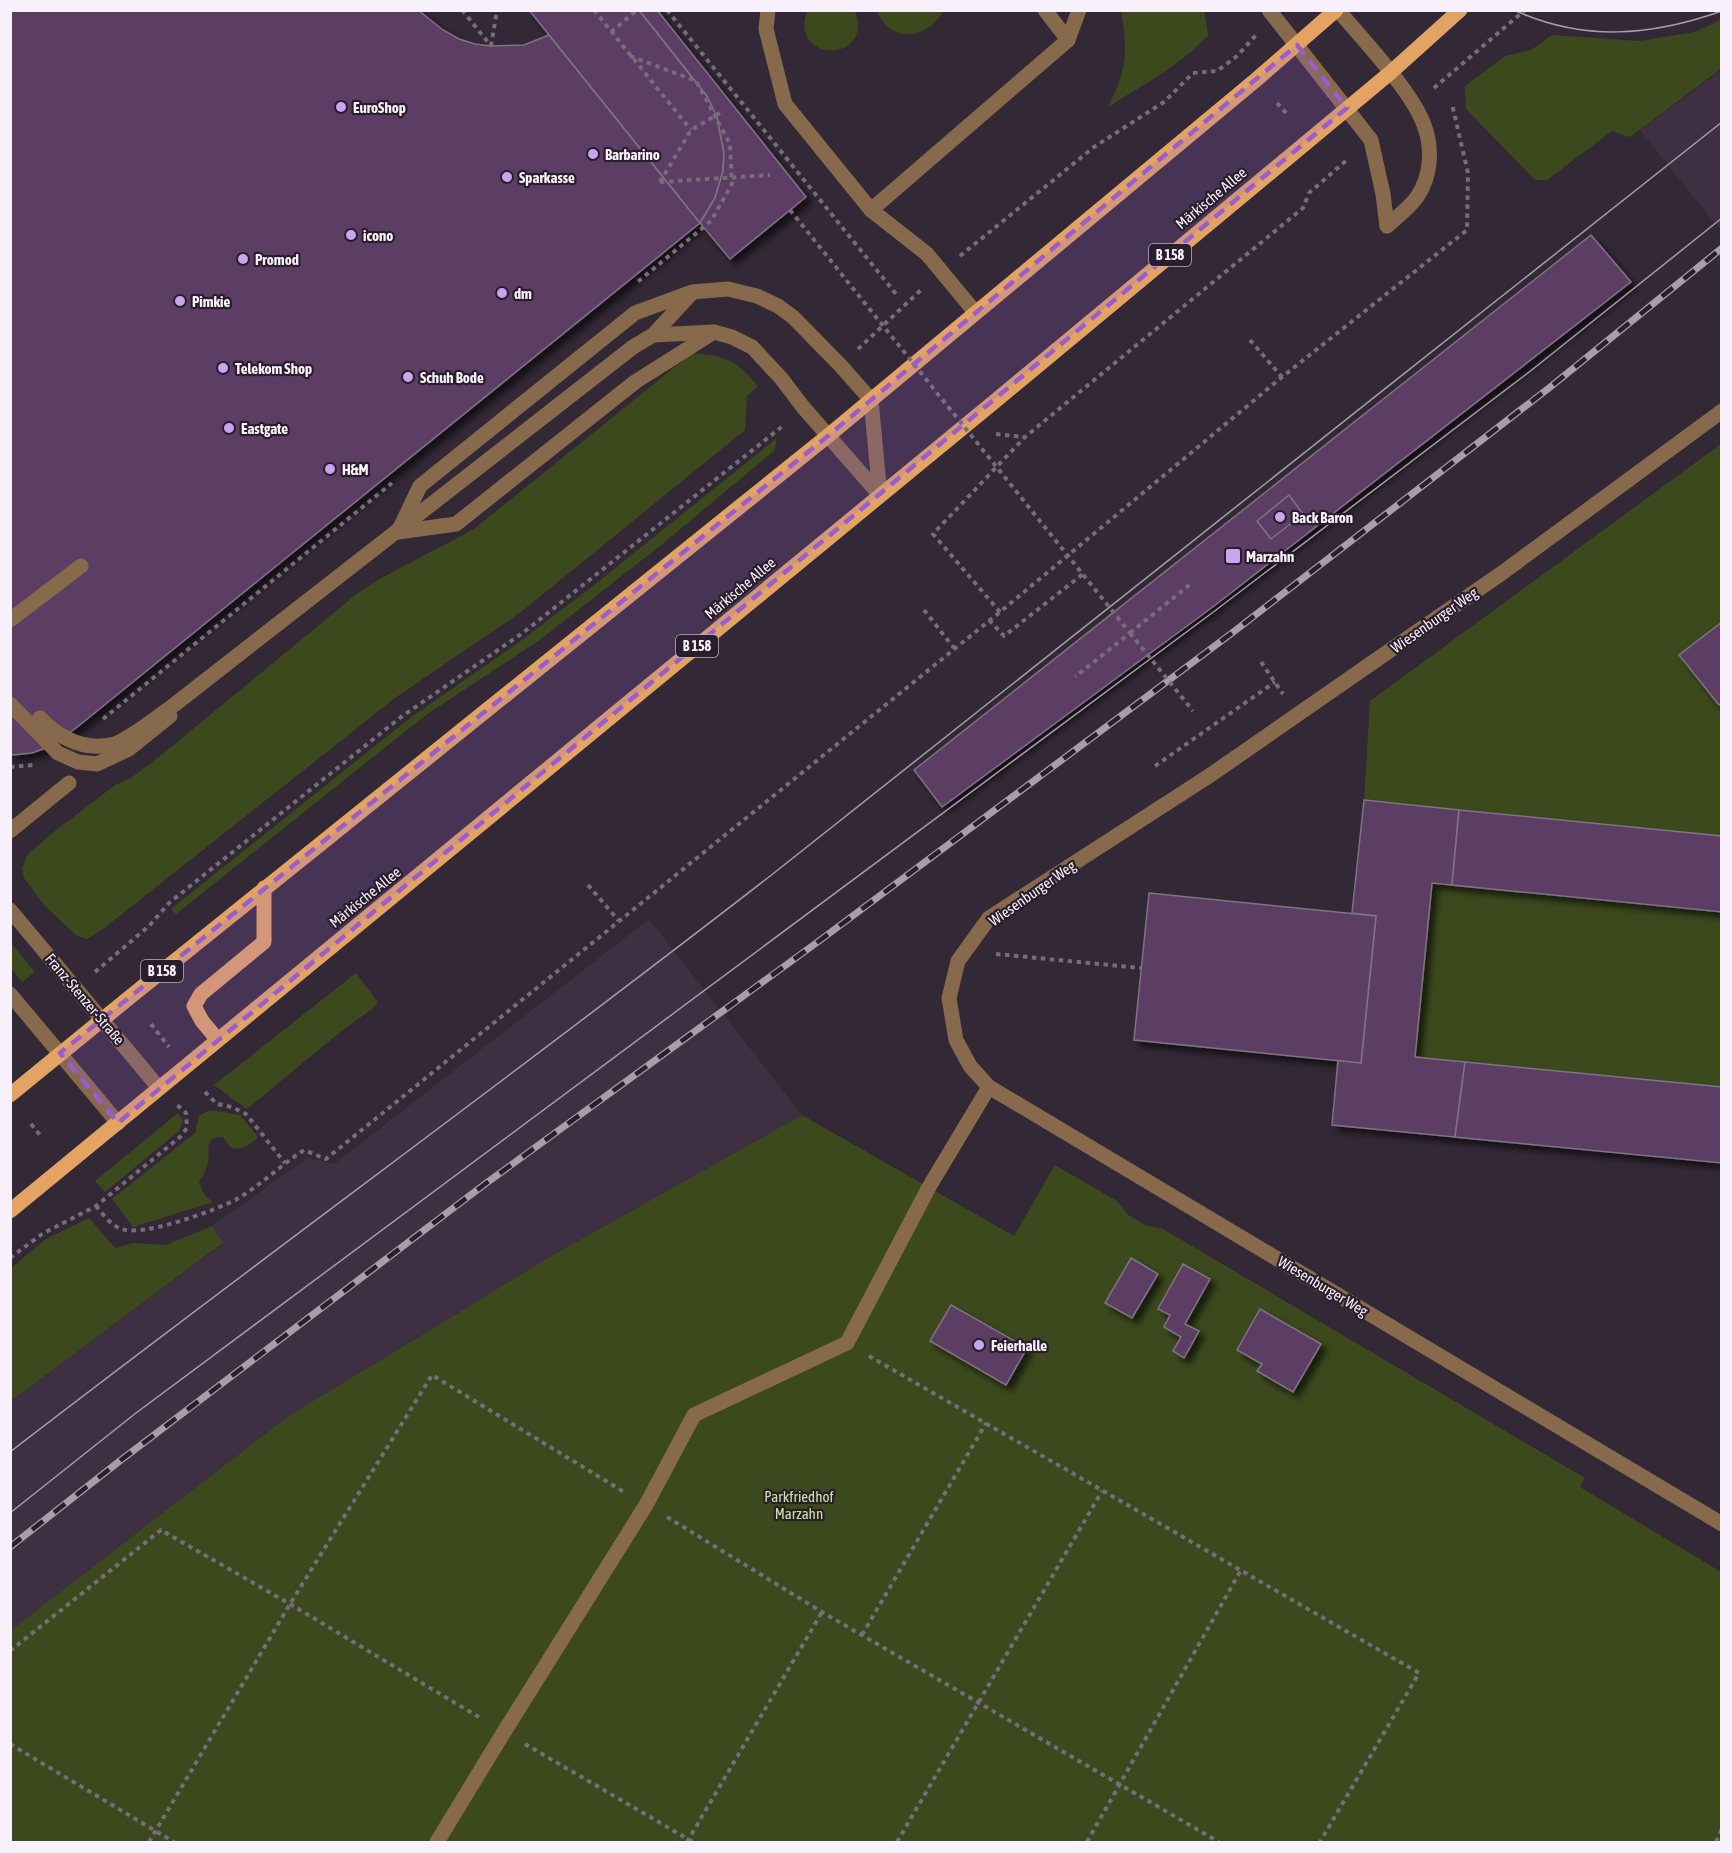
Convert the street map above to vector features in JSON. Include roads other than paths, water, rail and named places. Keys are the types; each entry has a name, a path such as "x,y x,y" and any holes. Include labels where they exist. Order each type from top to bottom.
{"main road":[{"name":"B 158","path":"10,1095 829,435 1337,10"},
{"name":"Märkische Allee","path":"10,1210 1390,73 1460,10"},
{"path":"217,1039 202,1021 194,1006 201,994 264,942 264,888"}],"street":[{"path":"768,10 766,29 785,104 871,210 927,254 975,312"},
{"path":"1046,10 1068,40"},
{"path":"871,210 1068,40 1079,10"},
{"path":"1269,10 1371,140 1383,194 1387,226 1418,196 1428,170 1430,149 1425,126 1414,105 1390,73 1337,10"},
{"path":"10,704 58,753 78,762 97,764 129,749 398,532 420,486 635,313 692,292 728,289 758,296 793,317 825,349 871,400 880,495"},
{"path":"40,718 62,737 90,745 113,745 136,731 174,705 633,347 653,335 692,292"},
{"path":"653,335 714,332 732,337 752,347 782,378 803,407 880,495"},
{"path":"398,532 456,524 635,382 714,332"},
{"name":"Wiesenburger Weg","path":"1722,411 1502,573 1209,776 989,918 958,961 949,998 956,1040 970,1066 989,1086 1722,1524"},
{"path":"10,620 81,566"},
{"path":"10,831 69,783"},
{"name":"Franz-Stenzer-Straße","path":"10,910 159,1088"},
{"path":"10,994 118,1123"},
{"path":"437,1842 646,1505 694,1415 847,1343 929,1187 989,1086"}],"tram line":[{"path":"1514,10 1566,27 1618,32 1669,26 1722,11"},
{"path":"1585,10 1643,10"},
{"path":"10,1452 774,873 1722,122"},
{"path":"10,1513 136,1413 1216,610 1533,369 1722,218"}],"railway":[{"path":"10,1547 485,1184 819,941 1232,633 1549,388 1722,248"}],"place":[{"name":"EuroShop","path":"341,107"},
{"name":"Barbarino","path":"593,154"},
{"name":"Sparkasse","path":"507,177"},
{"name":"icono","path":"351,235"},
{"name":"Promod","path":"243,259"},
{"name":"dm","path":"502,293"},
{"name":"Pimkie","path":"180,301"},
{"name":"Telekom Shop","path":"223,368"},
{"name":"Schuh Bode","path":"408,377"},
{"name":"Eastgate","path":"229,428"},
{"name":"H&M","path":"330,469"},
{"name":"Back Baron","path":"1280,517"},
{"name":"Marzahn","path":"1233,556"},
{"name":"Feierhalle","path":"979,1345"}],"park label":[{"name":"Parkfriedhof Marzahn","path":"799,1504"}]}
